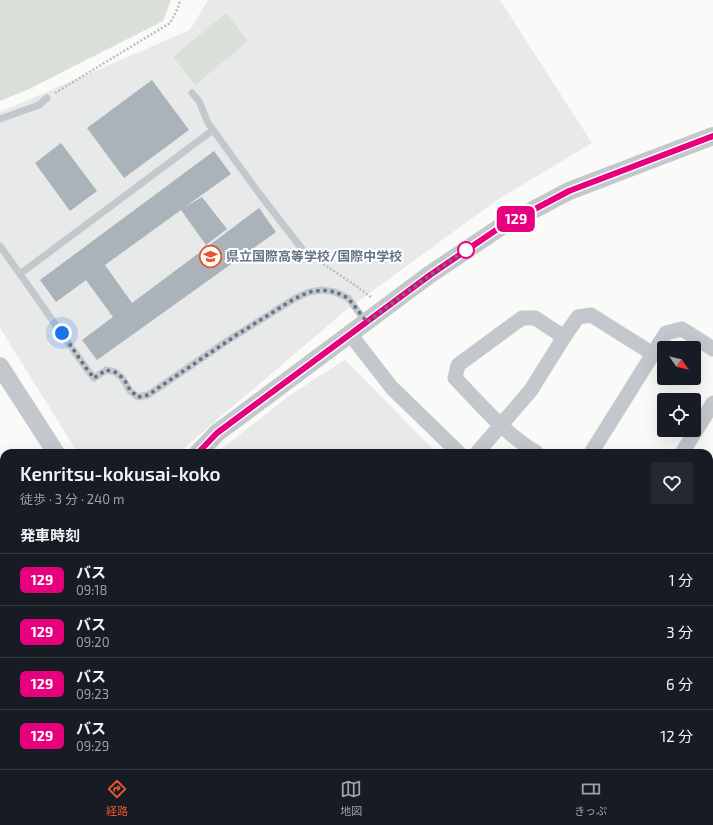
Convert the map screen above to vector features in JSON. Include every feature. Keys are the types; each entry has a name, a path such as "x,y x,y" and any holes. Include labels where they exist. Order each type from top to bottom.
{"street":[{"path":"202,449 217,433 350,334 430,275 499,228 569,191 713,136"},
{"path":"481,449 531,390 578,317 591,315 653,354"},
{"path":"530,449 501,426 455,378 458,365 522,318 534,318 564,337"},
{"path":"594,449 666,333 682,329 713,349"},
{"path":"350,334 392,388 455,449"},
{"path":"0,366 53,449"},
{"path":"685,449 711,410"}],"lane":[{"path":"192,93 199,101 213,130 303,250"},
{"path":"0,119 39,105 47,98"},
{"path":"20,274 213,130"},
{"path":"0,246 94,378 106,370 115,372 124,379 130,390 138,397 148,395 239,334 294,299 309,292 322,290 335,292 348,298 367,322"}],"path":[{"path":"47,98 170,23 178,8 180,0"},
{"path":"303,250 372,298"}],"shaded area":[{"path":"0,0 171,0 163,21 27,90 0,101"},
{"name":"県立国際高等学校/国際中学校","path":"208,0 500,0 592,143 497,200 345,311 183,449 76,449 0,328 0,112 190,30"},
{"path":"226,13 248,41 195,85 173,57"},
{"path":"345,360 433,449 221,449 285,399"}],"building":[{"path":"152,80 189,130 124,178 87,128"},
{"path":"61,143 97,191 70,211 35,163"},
{"path":"214,151 231,174 185,207 202,197 227,229 206,245 181,210 105,265 132,303 259,208 276,232 97,360 82,340 113,317 86,280 56,302 40,280"}],"bus line":[{"name":"129","path":"202,449 217,433 430,275 499,228 569,191 713,136"}],"place":[{"name":"県立国際高等学校/国際中学校","path":"210,256"}],"route":[{"path":"62,333 94,378 106,370 115,372 124,379 130,390 138,397 148,395 294,299 309,292 322,290 335,292 348,298 367,322 466,250"}]}
